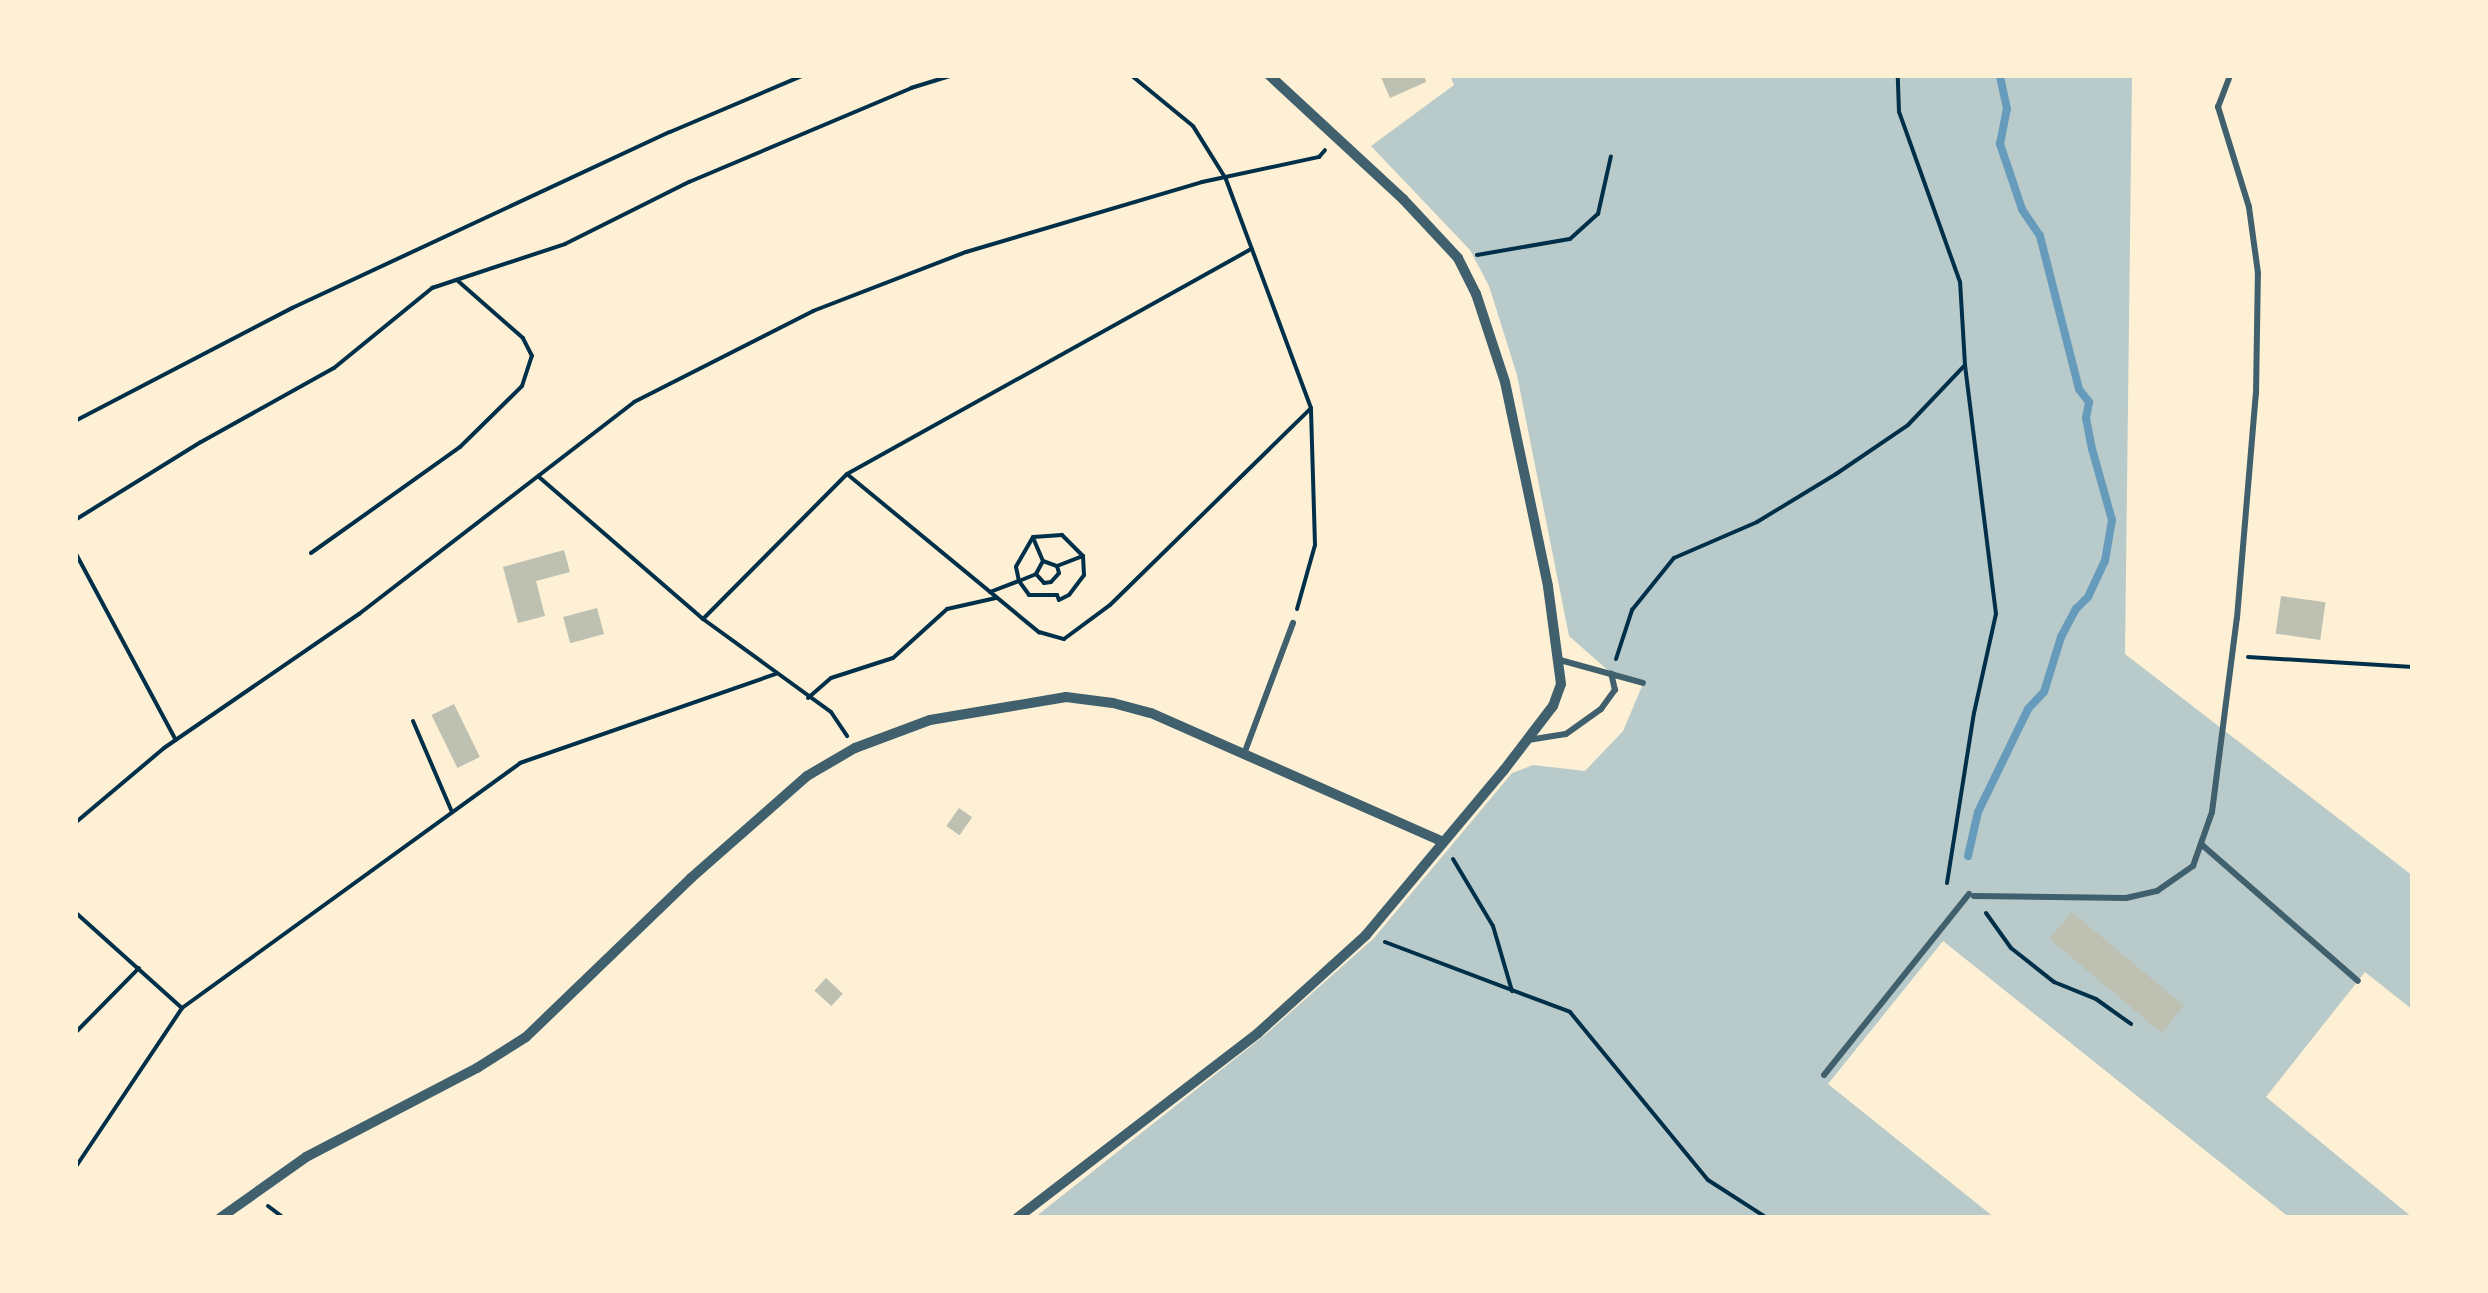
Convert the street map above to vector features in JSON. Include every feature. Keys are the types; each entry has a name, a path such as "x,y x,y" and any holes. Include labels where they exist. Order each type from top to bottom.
{"street":[{"path":"1017,1218 1258,1032 1366,935 1526,740 1552,706 1561,684 1560,660 1505,382 1476,294 1458,258 1338,135 1269,75"},
{"path":"220,1218 306,1157 477,1068 526,1036 807,776 855,748 930,720 1066,697 1152,714 1443,842"}],"lane":[{"path":"1824,1076 1972,895 2142,894 2158,890 2193,866 2212,812 2233,656 2256,394 2258,273 2249,208 2218,108 2230,75"},
{"path":"1244,754 1293,623"},
{"path":"1560,660 1643,683"},
{"path":"1526,740 1566,734 1601,708 1614,690 1612,673"},
{"path":"2200,844 2358,981"}],"path":[{"path":"75,422 292,308 670,132 804,75"},
{"path":"75,520 201,442 334,368 432,288 565,244 689,182 910,88 952,75"},
{"path":"1131,75 1193,126 1226,179 1311,408 1316,545 1293,623"},
{"path":"1898,75 1898,112 1960,282 1965,365 1996,614 1974,713 1947,883"},
{"path":"75,824 176,740 360,614 634,402 813,311 966,252 1319,157 1338,135"},
{"path":"1458,258 1570,240 1598,214 1611,156"},
{"path":"703,619 847,474 1252,248"},
{"path":"312,553 460,446 522,386 532,356 523,338 457,280"},
{"path":"1612,673 1632,610 1674,558 1757,522 1836,474 1908,425 1965,365"},
{"path":"847,474 1038,632 1064,639 1086,627 1311,408"},
{"path":"539,477 703,619 832,712 855,748"},
{"path":"1056,595 1030,595 1020,581 1017,560 1044,534 1062,535 1083,556"},
{"path":"1034,540 1043,561 1058,566 1083,556"},
{"path":"75,552 176,740"},
{"path":"1051,582 1059,600 1080,583 1083,556"},
{"path":"990,592 1036,574 1043,561"},
{"path":"1036,574 1044,583 1051,582 1058,566"},
{"path":"808,698 831,678 893,658 946,609 997,598"},
{"path":"2233,656 2413,667"},
{"path":"75,1168 182,1008 520,762 776,674"},
{"path":"413,720 452,812"},
{"path":"1443,842 1493,926 1512,991"},
{"path":"1972,895 2011,948 2054,982 2096,999 2130,1024"},
{"path":"75,912 182,1008"},
{"path":"1366,935 1570,1012 1708,1180 1767,1218"},
{"path":"75,1032 139,968"}],"shaded area":[{"path":"1450,75 2132,75 2125,654 2413,876 2413,1010 2365,972 2266,1097 2413,1218 2290,1218 1943,941 1828,1084 1995,1218 1034,1218 1265,1035 1374,938 1512,773 1533,765 1585,771 1623,731 1643,684 1611,673 1569,636 1517,375 1489,286 1470,250 1371,146 1454,85"}],"building":[{"path":"1380,75 1424,75 1426,82 1390,98"},
{"path":"564,550 570,572 536,581 545,616 518,623 503,567"},
{"path":"2281,596 2326,602 2320,640 2276,634"},
{"path":"597,608 604,634 570,643 563,617"},
{"path":"454,704 480,757 457,768 432,715"},
{"path":"959,808 972,817 959,835 946,826"},
{"path":"2072,912 2184,1006 2161,1033 2050,939"},
{"path":"826,978 843,994 831,1006 814,990"}],"waterway":[{"path":"1968,856 1978,812 2028,709 2044,692 2061,637 2076,609 2088,597 2105,561 2112,520 2092,449 2086,418 2089,402 2079,389 2040,236 2022,209 2000,144 2007,109 2000,75"}]}
